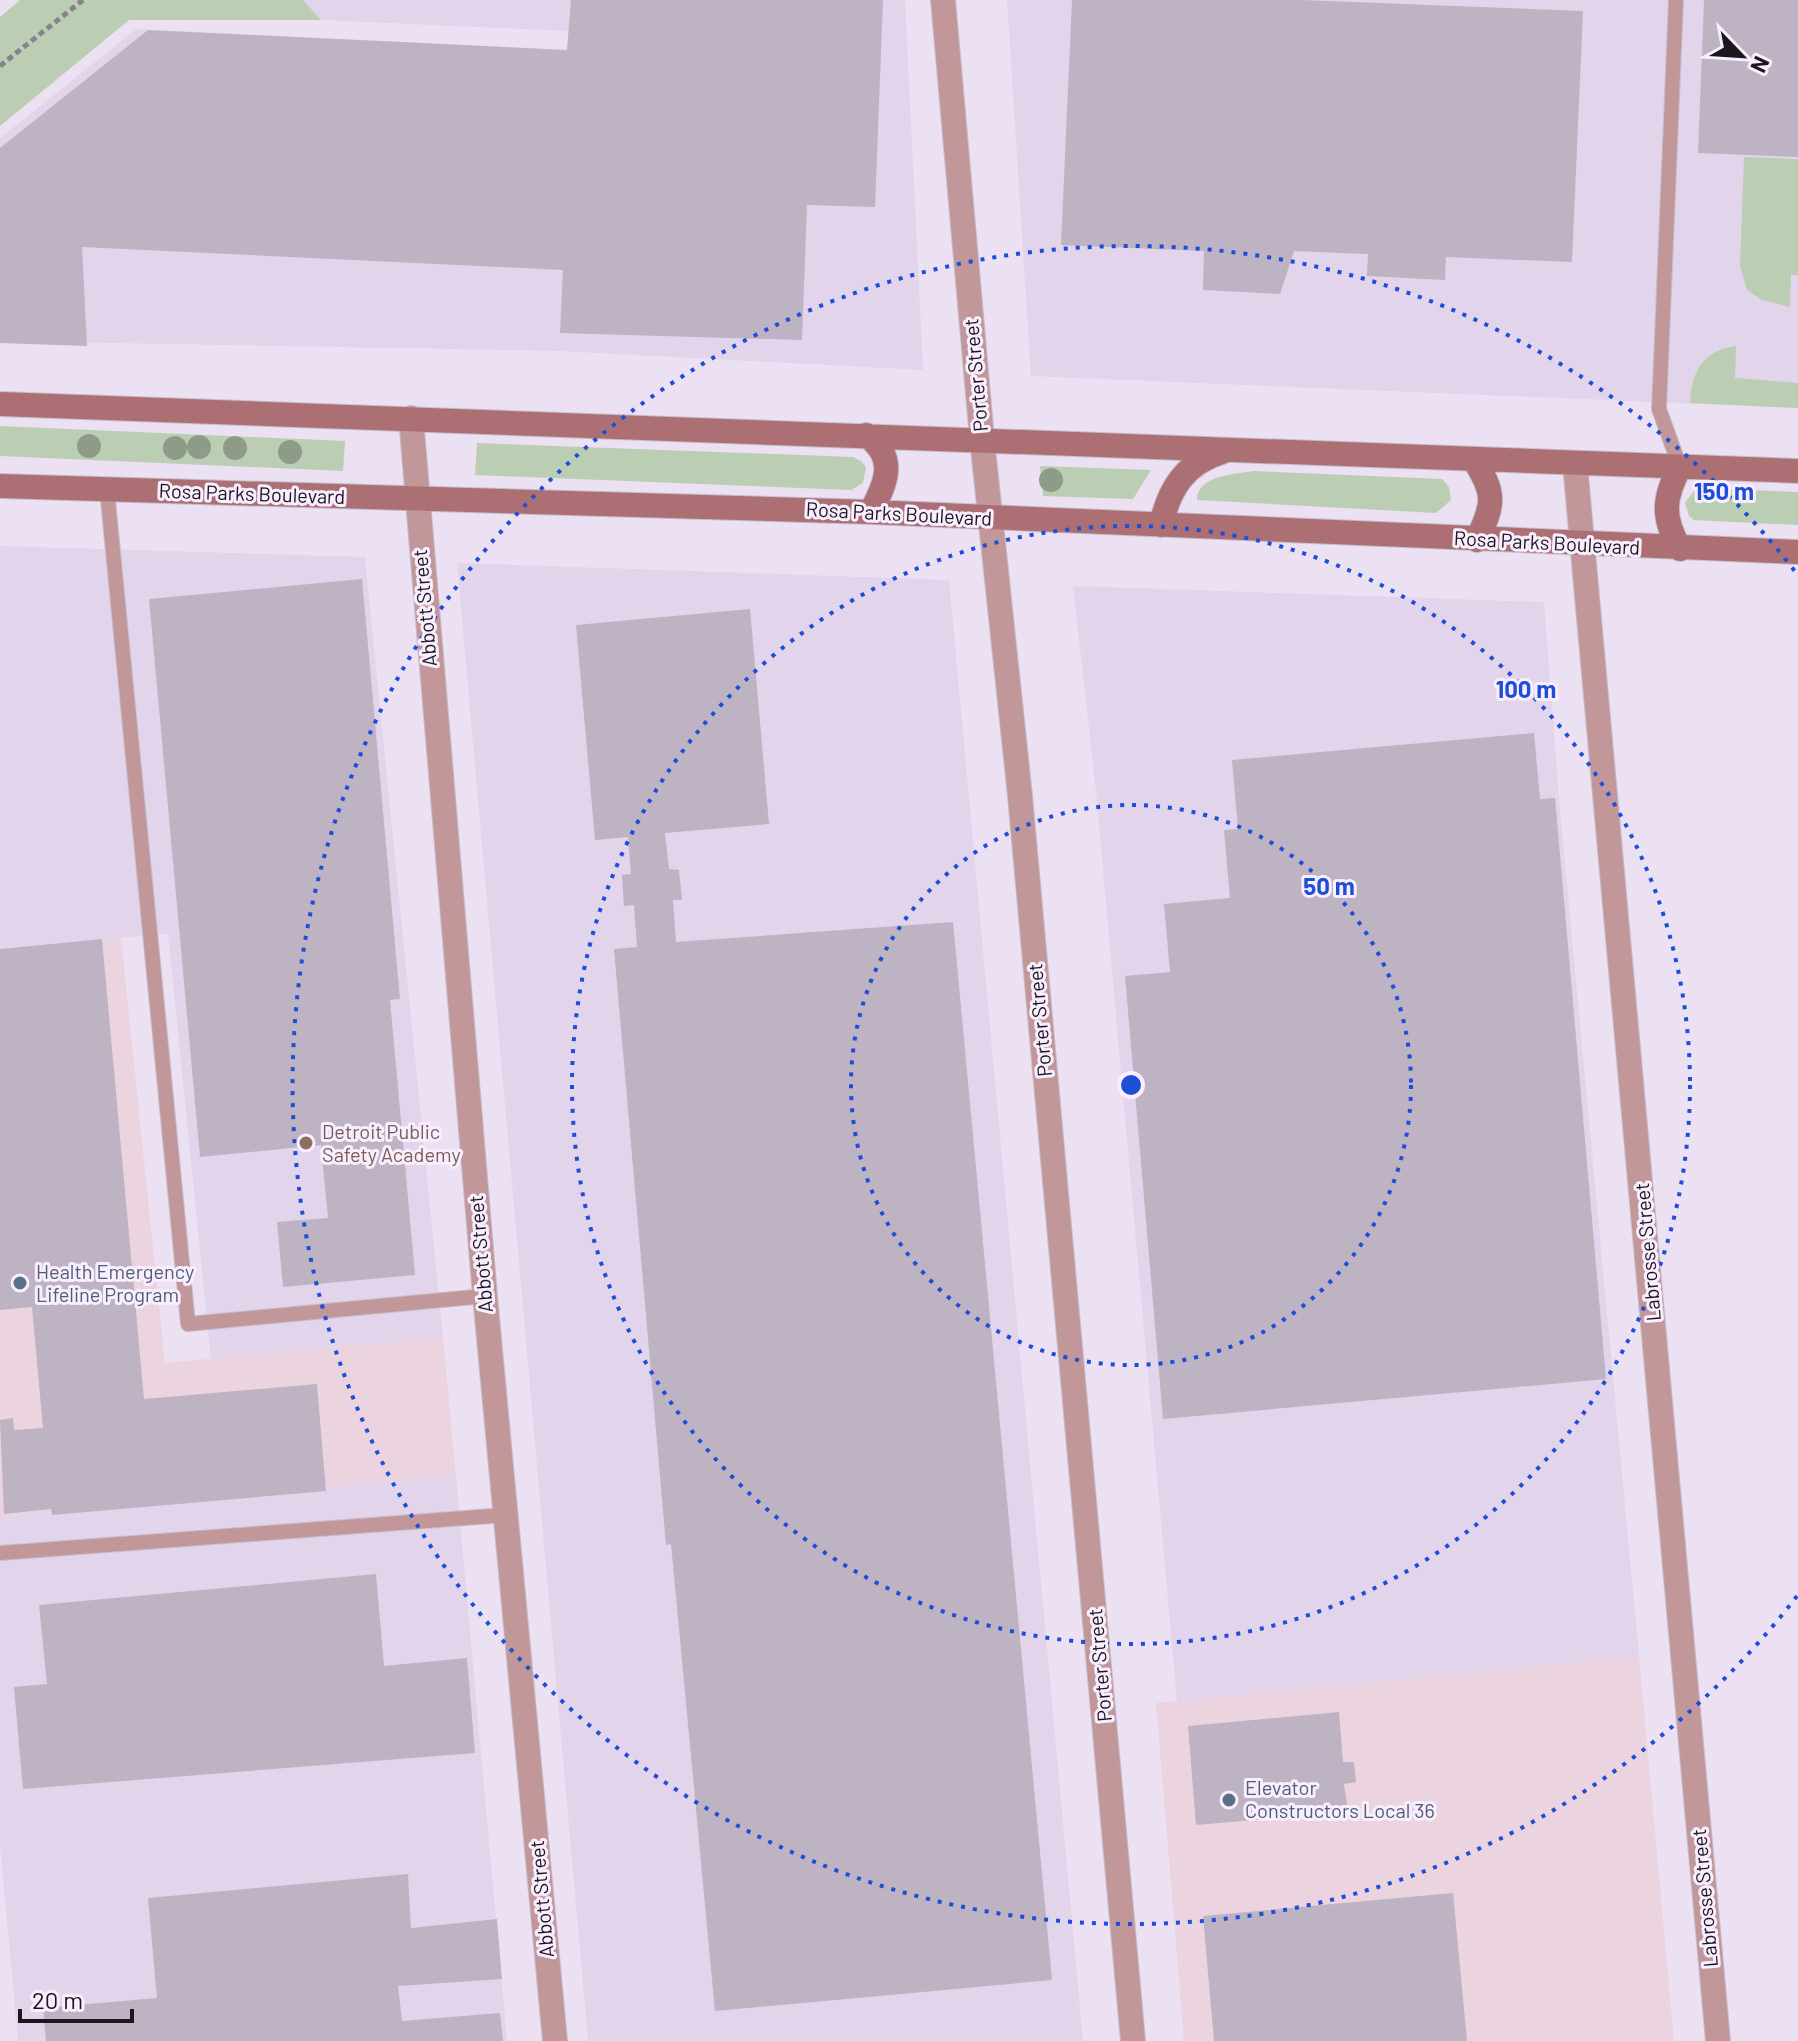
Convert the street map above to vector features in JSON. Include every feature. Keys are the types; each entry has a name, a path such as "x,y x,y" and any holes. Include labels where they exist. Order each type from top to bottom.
{"main road":[{"path":"0,404 1798,471"},
{"path":"866,435 882,447 887,467 884,484 871,512"},
{"path":"1161,525 1167,500 1189,469 1206,457 1232,449"},
{"path":"1474,460 1489,482 1492,498 1477,540"},
{"path":"1680,467 1667,503 1667,527 1680,549"},
{"name":"Rosa Parks Boulevard","path":"0,486 871,512 1798,552"}],"street":[{"name":"Porter Street","path":"943,0 1133,2041"},
{"name":"Abbott Street","path":"411,418 415,499 485,1296 555,2041"},
{"name":"Labrosse Street","path":"1575,464 1718,2041"}],"lane":[{"path":"1676,0 1659,409 1680,467"},
{"path":"107,490 188,1324 485,1296"},
{"path":"0,1553 505,1515"}],"path":[{"path":"0,66 83,0"}],"shaded area":[{"path":"303,0 905,0 923,370 560,351 0,341 0,138 136,29 568,50 568,31 321,20"},
{"path":"1007,0 1798,0 1798,408 1031,376"},
{"name":"Detroit Public Safety Academy","path":"0,546 365,557 443,1337 211,1359 168,934 0,948"},
{"path":"457,563 949,580 1083,2041 588,2041"},
{"path":"1073,586 1544,602 1559,798 1639,1656 1177,1701 1096,791"},
{"path":"121,938 165,1363 443,1337 456,1476 0,1517 0,948"},
{"path":"456,1476 507,2041 18,2041 0,1844 0,1517"},
{"path":"1639,1656 1674,2041 1184,2041 1156,1703"}],"green space":[{"path":"20,0 303,0 321,20 129,20 0,126 0,17"},
{"path":"1744,157 1798,159 1798,275 1791,275 1790,307 1762,300 1747,290 1740,266"},
{"path":"1736,346 1735,378 1798,383 1798,408 1690,403 1693,381 1701,364 1715,353"},
{"path":"0,426 345,441 343,471 0,456"},
{"path":"477,443 853,457 866,467 863,483 851,490 475,475"},
{"path":"1040,466 1151,470 1133,499 1043,496"},
{"path":"1254,471 1442,479 1449,487 1451,500 1436,513 1197,500 1203,485 1210,481"},
{"path":"1705,488 1798,492 1798,525 1694,520 1689,516 1685,503 1693,492"}],"building":[{"path":"571,0 883,0 875,207 807,205 802,340 560,333 563,270 82,247 87,346 0,343 0,148 148,30 567,50"},
{"path":"1072,0 1302,0 1583,11 1572,262 1446,257 1445,280 1367,276 1368,254 1294,251 1280,294 1203,290 1204,251 1061,245"},
{"path":"1704,0 1798,0 1798,157 1698,153"},
{"path":"362,579 400,999 390,1000 415,1275 283,1287 277,1222 328,1218 321,1145 200,1157 149,599"},
{"path":"750,609 769,824 665,833 669,869 679,870 682,900 673,900 676,942 953,922 1052,1980 715,2011 671,1544 666,1545 614,949 637,947 634,905 624,906 622,875 631,874 628,837 595,840 576,625"},
{"path":"1534,733 1540,799 1555,798 1606,1379 1163,1419 1125,976 1170,972 1164,904 1230,898 1224,830 1238,829 1232,760"},
{"path":"102,939 144,1399 317,1384 326,1491 52,1515 51,1509 4,1514 0,1420 13,1418 14,1430 43,1428 32,1307 0,1310 0,949"},
{"path":"376,1574 384,1666 467,1658 475,1753 23,1789 14,1687 47,1684 39,1605"},
{"path":"1339,1712 1343,1762 1354,1762 1356,1782 1344,1784 1348,1812 1196,1825 1188,1726"},
{"path":"408,1874 411,1928 497,1919 502,1979 398,1986 402,2021 500,2013 503,2041 46,2041 43,2008 157,1998 148,1898"},
{"path":"1453,1893 1467,2041 1214,2041 1203,1916"}],"place":[{"name":"Detroit Public Safety Academy","path":"306,1143"},
{"name":"Health Emergency Lifeline Program","path":"20,1283"},
{"name":"Elevator Constructors Local 36","path":"1229,1800"}]}
